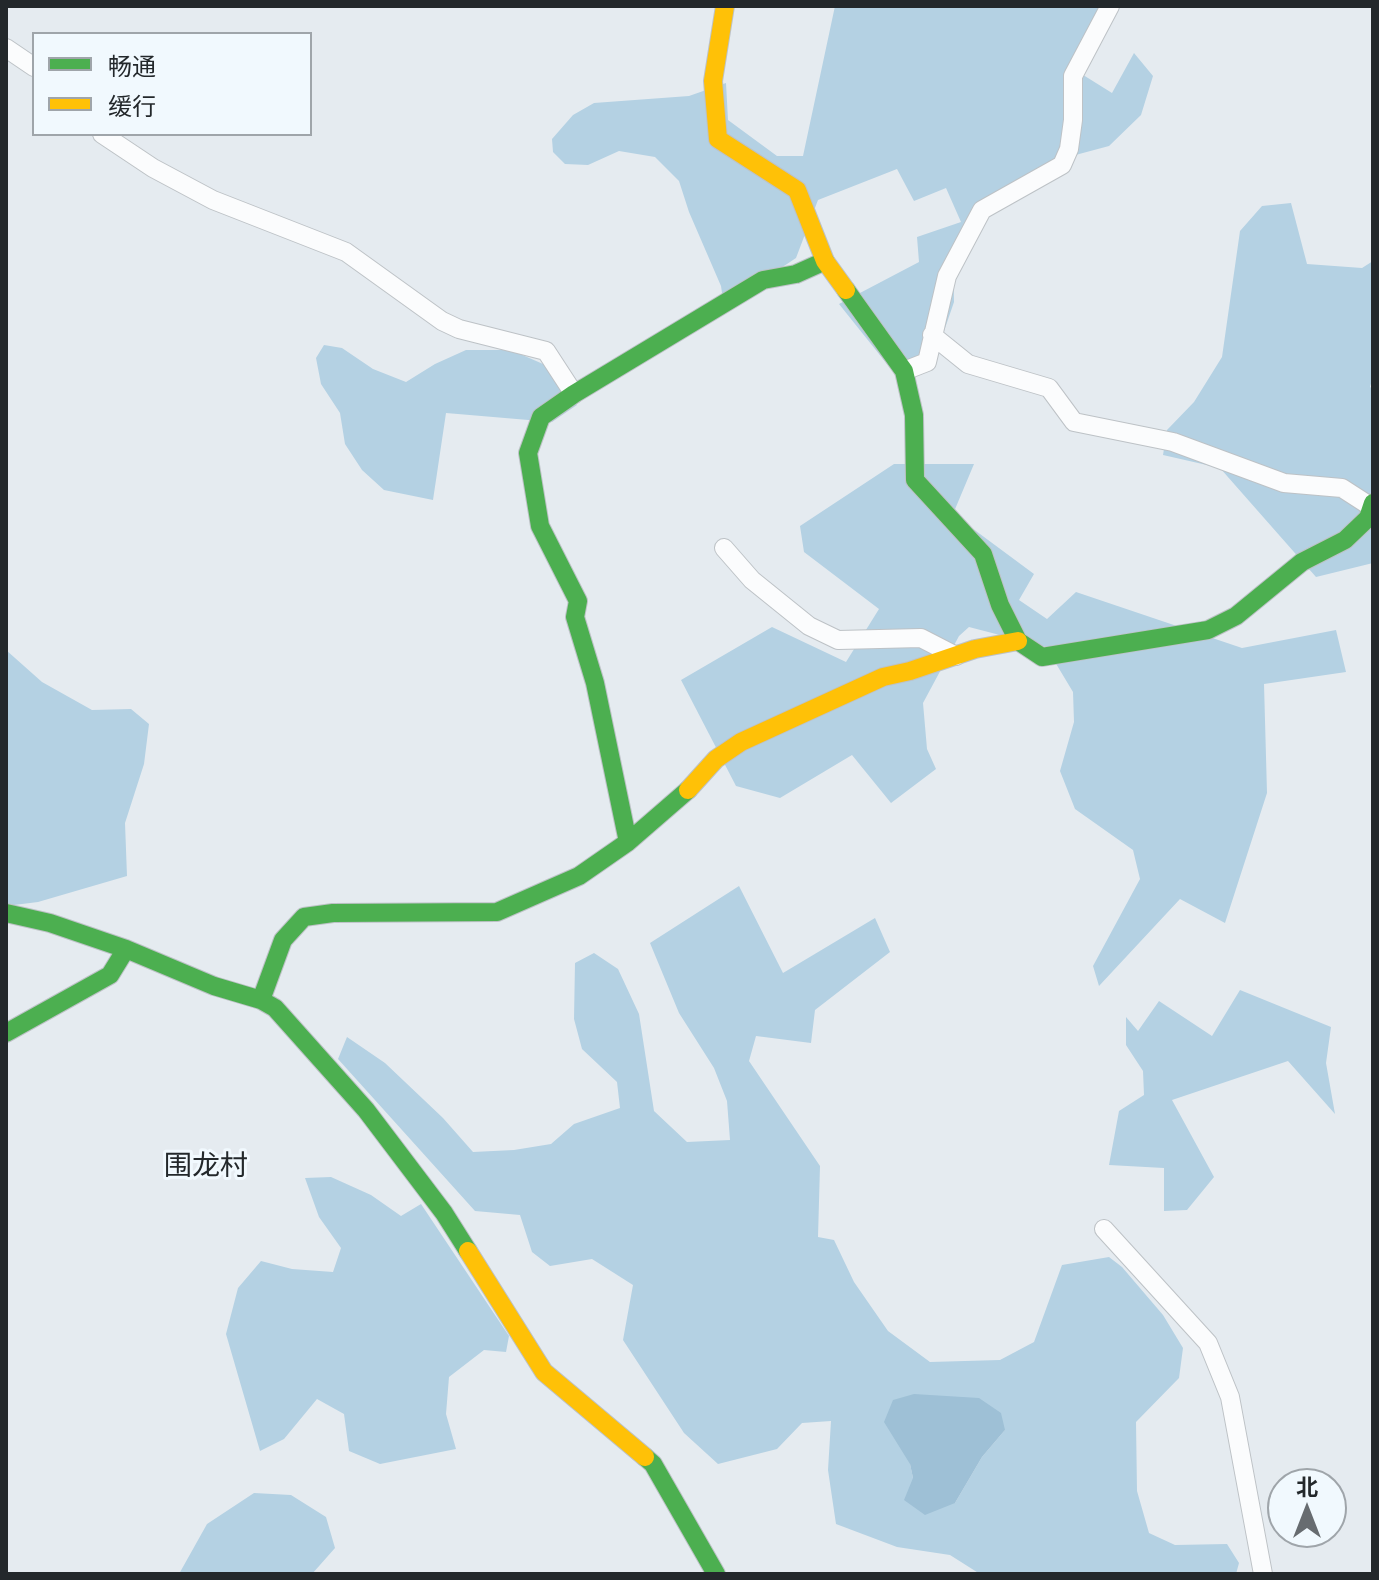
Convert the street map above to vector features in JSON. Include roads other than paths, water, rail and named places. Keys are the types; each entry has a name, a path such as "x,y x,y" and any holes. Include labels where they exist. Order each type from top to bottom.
{"street":[{"path":"725,6 713,81 718,139 797,190 825,261 904,371 914,415 915,480 983,554 1000,605 1018,641 1042,657 1208,630 1236,616 1302,562 1345,540 1371,509 1342,488 1284,483 1173,442 1074,422 1049,388 968,364 932,335"},
{"path":"904,371 927,362 947,276 982,210 1062,165 1069,149 1073,120 1073,76 1110,6"},
{"path":"6,48 32,66"},
{"path":"105,136 153,168 213,200 346,252 442,321 459,329 546,351 574,394"},
{"path":"628,842 595,683 575,617 578,601 540,526 528,453 541,417 574,394 763,280 796,274 825,261"},
{"path":"724,548 752,580 809,626 838,640 921,638 956,656"},
{"path":"261,1000 283,940 304,917 333,913 497,912 529,900 579,876 628,842 684,795 716,759 741,742 883,677 1018,641"},
{"path":"6,913 50,923 126,949 275,1008 366,1110 436,1202 544,1372 653,1464 716,1574"},
{"path":"6,1033 110,975 126,949"},
{"path":"1104,1229 1208,1343 1230,1397 1263,1574"}],"district":[{"name":"围龙村","path":"206,1166"}]}
